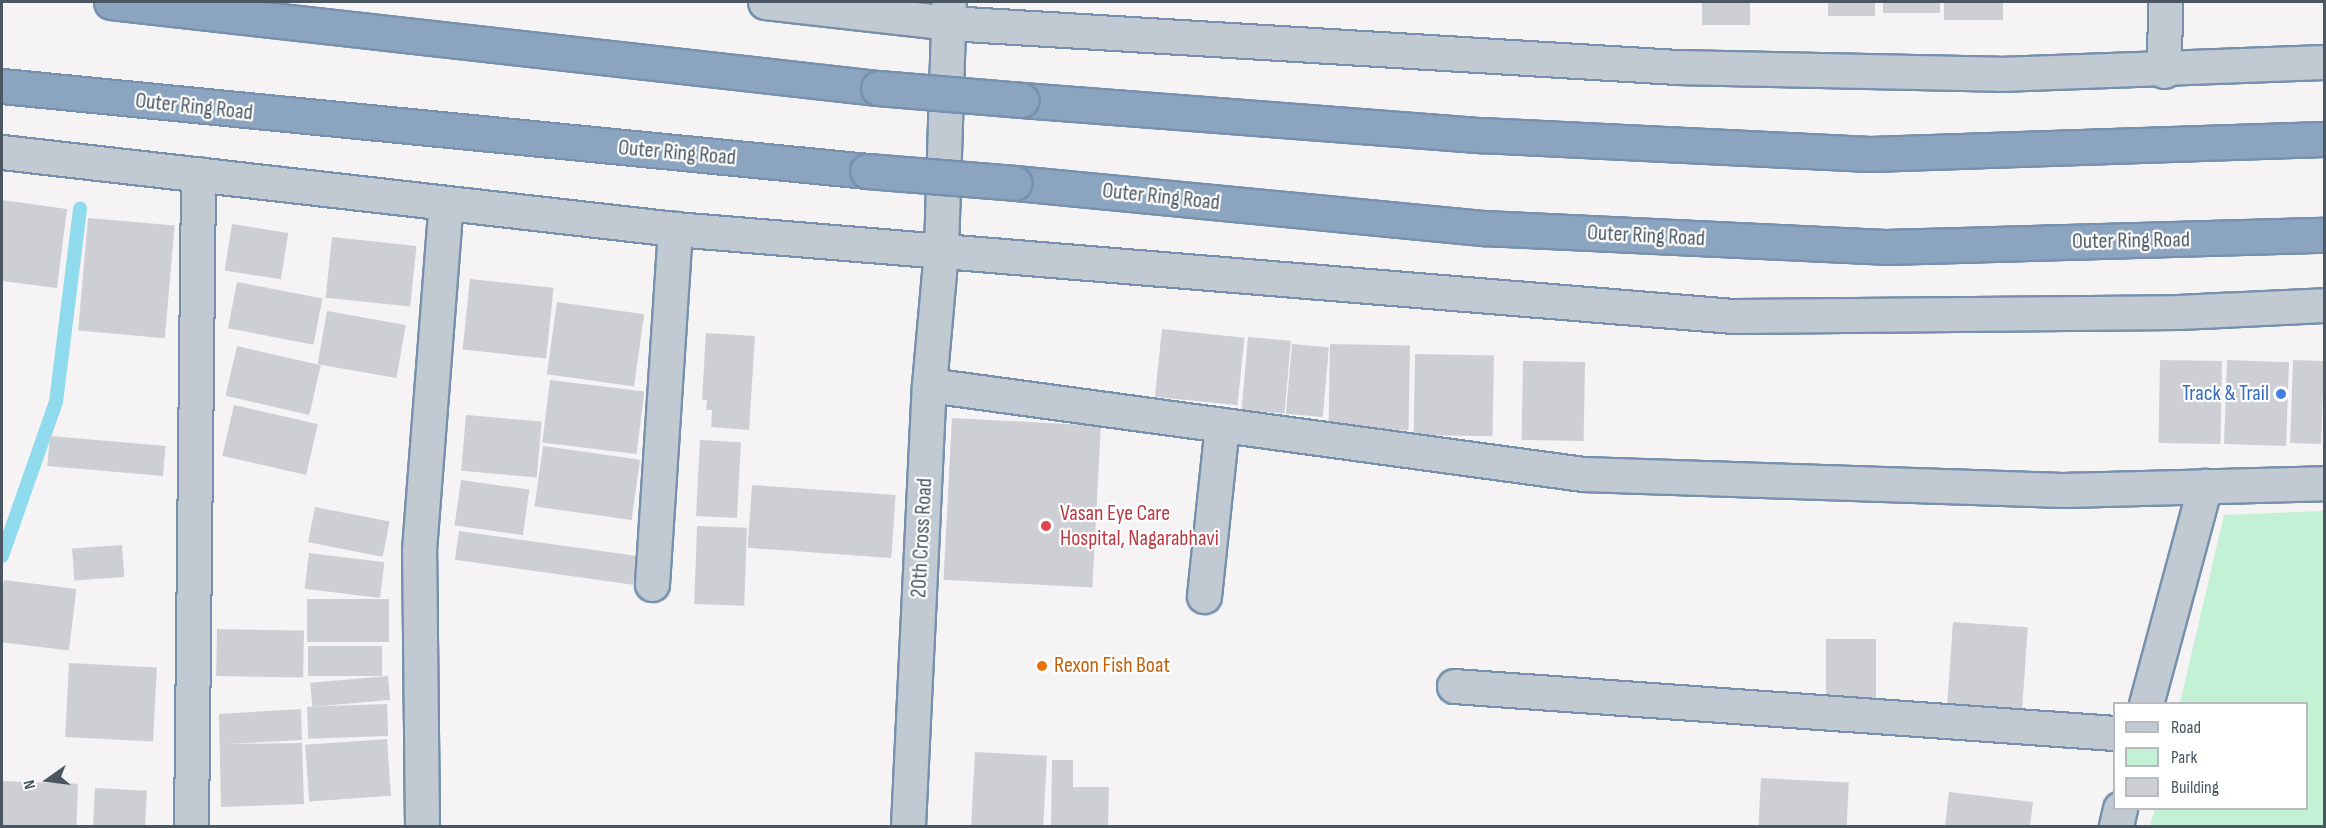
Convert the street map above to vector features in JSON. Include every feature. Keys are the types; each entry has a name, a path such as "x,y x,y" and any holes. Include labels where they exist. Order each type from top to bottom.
{"highway":[{"path":"111,2 878,88 1481,135 1870,154 2325,140"},
{"name":"Outer Ring Road","path":"2,86 867,171 1484,228 1885,247 2325,235"}],"street":[{"path":"765,2 949,12 1676,67 1999,74 2164,71 2325,62"},
{"path":"2164,71 2165,2"},
{"name":"20th Cross Road","path":"908,826 929,385 941,250 949,12"},
{"path":"2,152 675,229 1734,316 2325,305"},
{"path":"191,826 198,174"},
{"path":"422,826 419,550 446,203"},
{"path":"652,584 675,229"},
{"path":"929,385 1583,474 2063,490 2325,483"},
{"path":"1204,596 1222,425"},
{"path":"2147,702 2205,486"},
{"path":"1454,686 2113,733"},
{"path":"2116,826 2120,810"}],"green space":[{"path":"2324,511 2324,826 2150,826 2155,810 2308,810 2308,702 2180,702 2224,515"}],"building":[{"path":"1702,2 1750,2 1750,25 1702,25"},
{"path":"1828,2 1875,2 1875,16 1828,16"},
{"path":"1883,2 1940,2 1940,13 1883,13"},
{"path":"1944,2 2003,2 2003,20 1944,20"},
{"path":"2,200 67,209 57,288 2,281"},
{"path":"88,218 175,226 165,338 78,331"},
{"path":"232,224 288,233 281,279 225,270"},
{"path":"332,237 417,246 410,307 326,298"},
{"path":"470,279 554,288 546,358 463,350"},
{"path":"237,282 322,299 313,345 228,328"},
{"path":"557,302 644,314 634,387 547,374"},
{"path":"327,311 406,325 396,378 318,364"},
{"path":"1162,329 1245,338 1237,405 1155,397"},
{"path":"706,333 755,336 749,430 711,427 712,410 706,410 707,400 702,400"},
{"path":"1248,337 1291,341 1284,413 1242,410"},
{"path":"1292,344 1329,347 1323,417 1286,414"},
{"path":"1330,344 1410,345 1409,430 1329,429"},
{"path":"237,346 321,365 309,415 226,396"},
{"path":"1415,354 1494,355 1493,436 1414,435"},
{"path":"2160,360 2222,361 2221,444 2159,443"},
{"path":"2227,360 2289,362 2286,446 2224,444"},
{"path":"2293,360 2324,361 2321,444 2290,443"},
{"path":"1523,361 1585,362 1584,441 1522,440"},
{"path":"550,380 644,392 637,454 542,443"},
{"path":"234,405 318,424 306,475 222,456"},
{"path":"466,415 542,422 537,477 461,471"},
{"path":"952,418 1101,426 1092,588 944,580"},
{"path":"50,436 166,446 163,476 47,466"},
{"path":"700,440 741,442 737,518 696,516"},
{"path":"543,446 640,460 632,520 535,506"},
{"path":"461,480 529,490 523,535 455,526"},
{"path":"752,485 896,495 891,558 748,548"},
{"path":"315,507 390,522 383,557 308,542"},
{"path":"697,526 747,528 744,606 694,604"},
{"path":"459,531 637,556 633,585 455,560"},
{"path":"122,545 124,577 74,580 72,548"},
{"path":"309,553 384,562 380,598 305,589"},
{"path":"4,580 76,589 69,650 2,642"},
{"path":"307,599 389,599 389,642 307,642"},
{"path":"1953,622 2028,627 2022,713 1947,708"},
{"path":"217,629 304,631 303,678 216,676"},
{"path":"1826,639 1876,639 1876,699 1826,699"},
{"path":"308,646 382,646 382,676 308,676"},
{"path":"69,663 157,668 153,742 65,737"},
{"path":"388,676 390,700 312,707 310,683"},
{"path":"387,704 388,736 308,739 307,707"},
{"path":"301,709 302,740 226,744 302,743 304,804 221,807 219,714"},
{"path":"387,739 391,796 309,802 305,745"},
{"path":"975,752 1047,756 1043,826 971,826"},
{"path":"1052,760 1073,760 1073,787 1109,787 1108,826 1051,826"},
{"path":"1761,778 1849,783 1847,826 1758,826"},
{"path":"2,781 78,784 76,826 2,826"},
{"path":"95,788 147,791 145,826 93,826"},
{"path":"1949,792 2033,802 2030,826 1945,826"}],"waterway":[{"path":"2,556 56,402 80,208"}],"place":[{"name":"Track & Trail","path":"2281,394"},
{"name":"Vasan Eye Care Hospital, Nagarabhavi","path":"1046,526"},
{"name":"Rexon Fish Boat","path":"1042,666"}]}
